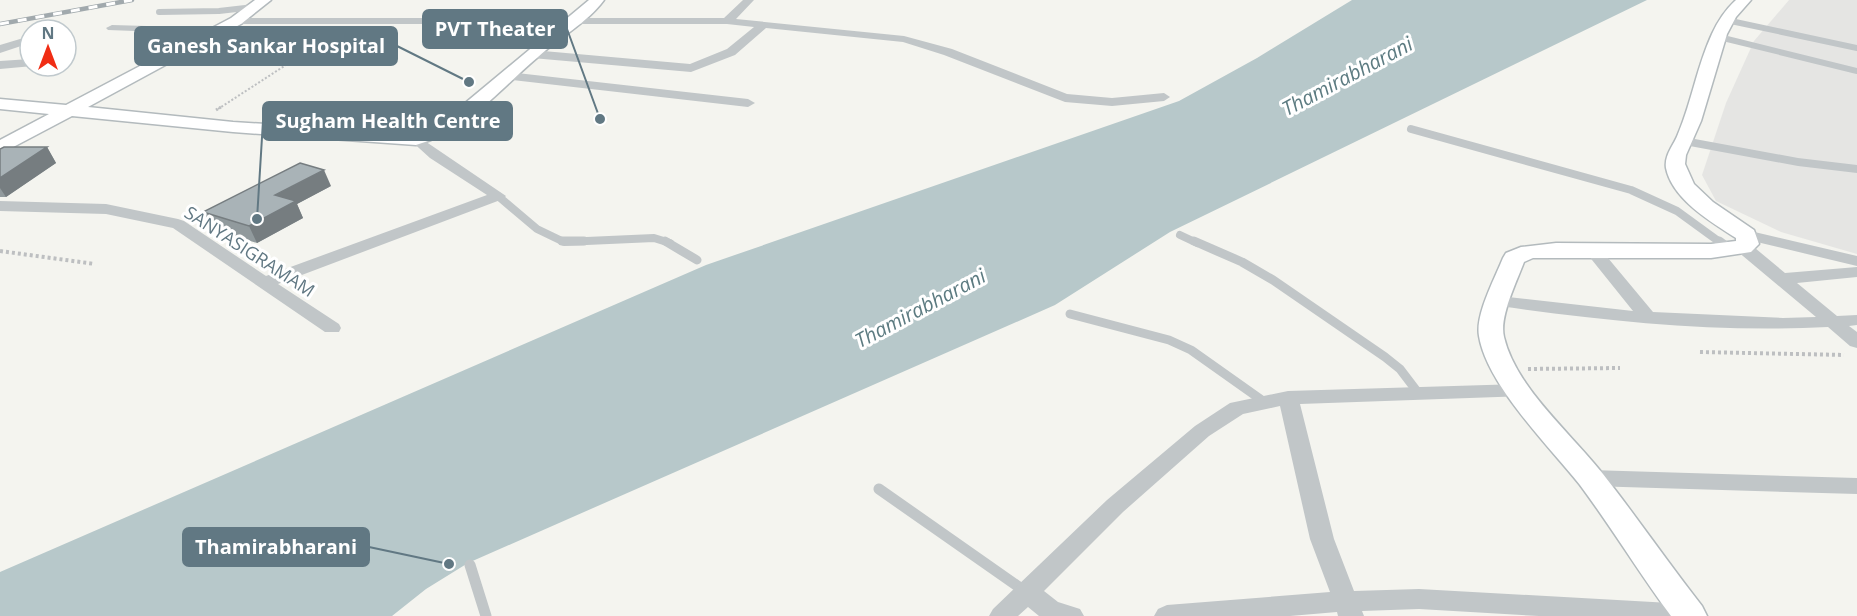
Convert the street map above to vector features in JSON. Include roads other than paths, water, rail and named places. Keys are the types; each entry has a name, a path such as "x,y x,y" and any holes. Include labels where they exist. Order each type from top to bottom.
{"main road":[{"path":"0,104 195,123 416,139 432,134 464,115 597,0"},
{"path":"1740,244 1684,184 1676,170 1676,154 1684,141 1723,28 1744,0"},
{"path":"0,148 236,21 259,4"},
{"path":"1689,615 1590,478 1520,391 1498,356 1490,334 1492,314 1514,258 1529,252 1592,250 1674,252 1740,244"}],"street":[{"path":"727,21 749,0"},
{"path":"236,21 727,21 764,24 904,39 921,43 1065,98 1112,102 1164,97"},
{"path":"532,54 690,68 731,52 764,24"},
{"path":"112,28 216,31"},
{"path":"0,49 18,43"},
{"path":"0,65 18,64"},
{"path":"507,76 748,103"},
{"path":"416,139 436,156 498,195"},
{"path":"1684,141 1798,162 1857,169"},
{"path":"266,282 498,195"},
{"name":"SANYASIGRAMAM","path":"0,206 106,209 178,224 332,328"},
{"path":"1740,244 1857,261"},
{"path":"1740,244 1830,321 1851,348"},
{"path":"1592,250 1648,318"},
{"path":"1781,279 1857,272"},
{"path":"1499,300 1547,309 1648,318 1783,324 1857,320"},
{"path":"1002,616 1115,506 1202,431 1237,408 1288,398 1520,391"},
{"path":"1288,398 1322,539 1349,608"},
{"path":"1590,478 1857,486"},
{"path":"1028,593 1050,610 1071,616"},
{"path":"1167,616 1349,608 1419,599 1689,615"}],"lane":[{"path":"159,12 219,11 259,4"},
{"path":"1723,28 1857,48"},
{"path":"1723,28 1857,71"},
{"path":"1411,129 1631,190 1740,244"},
{"path":"498,195 545,234 556,240 564,242 654,237 670,243 696,260"},
{"path":"1180,235 1242,262 1274,280 1385,357 1400,369 1419,394"},
{"path":"1070,314 1169,340 1191,350 1263,402"},
{"path":"879,489 1028,593"},
{"path":"470,565 486,616"}],"water":[{"path":"1352,0 1647,0 1170,232 1055,305 468,563 426,589 392,616 0,616 0,572 706,265 1179,101 1257,58"}],"railway":[{"path":"0,24 132,0"}],"place":[{"name":"Ganesh Sankar Hospital","path":"469,82"},
{"name":"PVT Theater","path":"600,119"},
{"name":"Sugham Health Centre","path":"257,219"},
{"name":"Thamirabharani","path":"449,564"}]}
